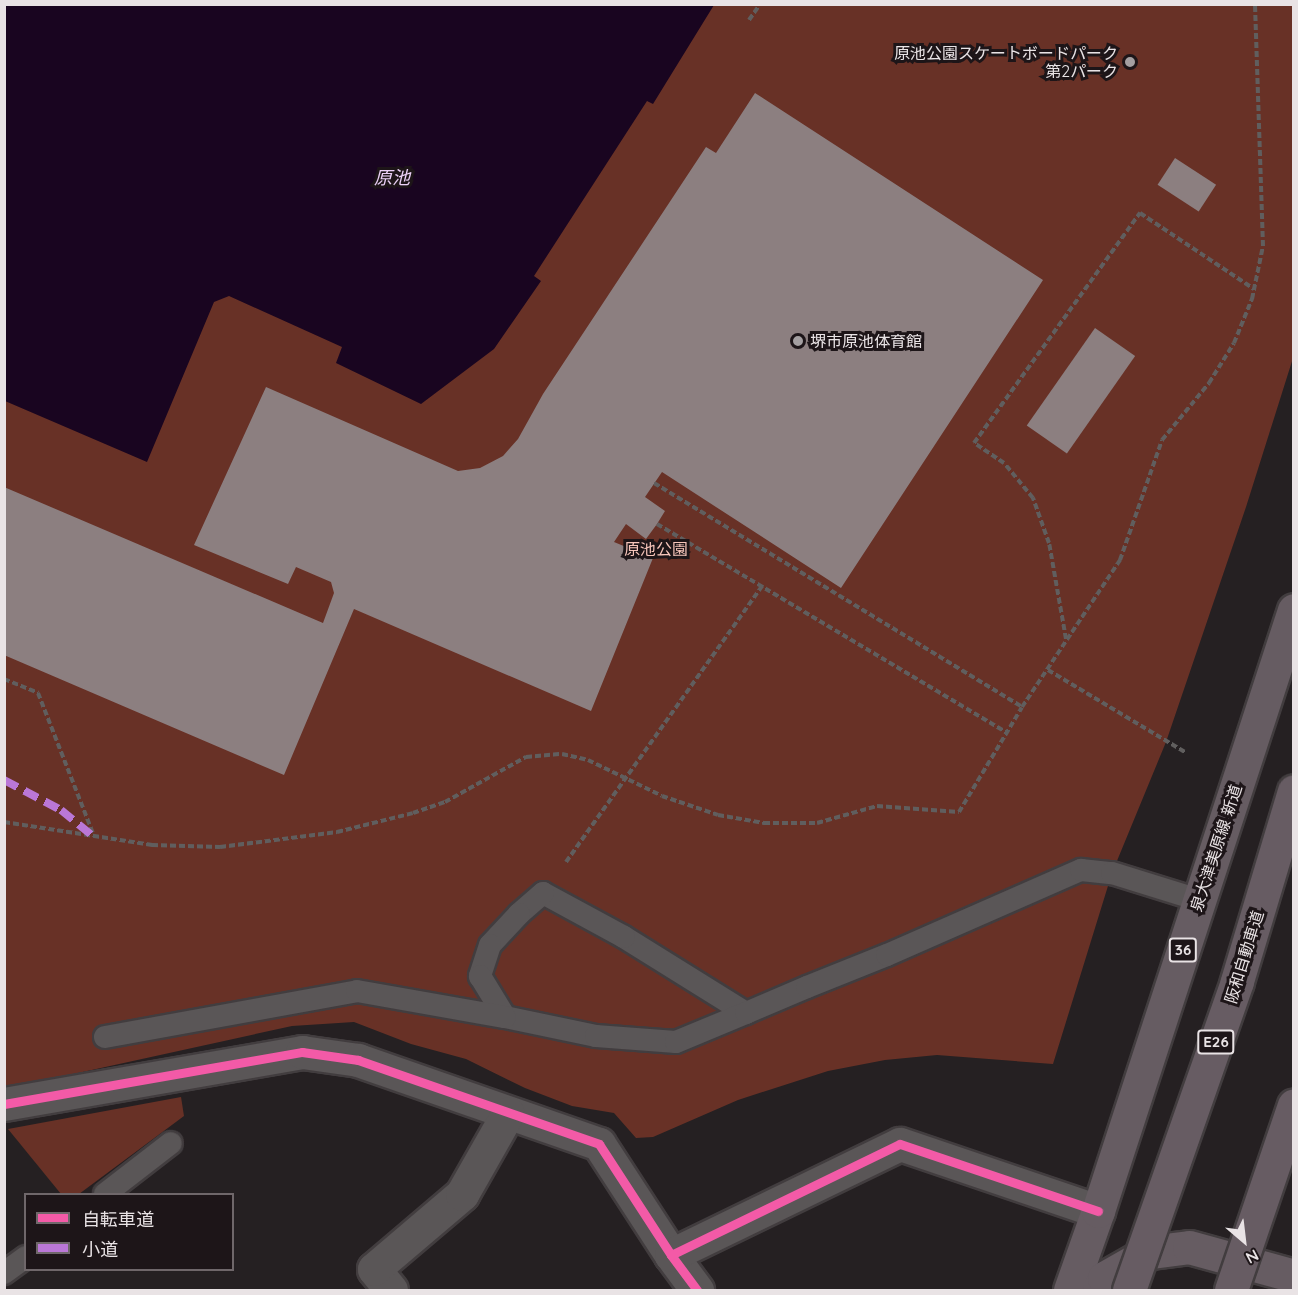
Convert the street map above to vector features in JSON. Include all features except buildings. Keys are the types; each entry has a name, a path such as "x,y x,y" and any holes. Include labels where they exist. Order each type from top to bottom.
{"highway":[{"name":"阪和自動車道","path":"1129,1290 1237,981 1293,791"},
{"path":"1231,1290 1293,1105"}],"main road":[{"name":"泉大津美原線 新道","path":"1070,1290 1098,1211 1293,610"},
{"path":"1099,1290 1104,1278 1150,1252 1189,1247 1293,1276"}],"street":[{"path":"4,1104 302,1052 358,1060 599,1144 670,1255 697,1290"},
{"path":"391,1290 374,1269 462,1194 508,1113"},
{"path":"670,1255 900,1144 1098,1211"}],"lane":[{"path":"105,1037 357,991 505,1017 596,1036 676,1042 1081,870 1112,873 1199,900"},
{"path":"505,1017 480,976 490,945 519,914 543,893 624,937 746,1013"},
{"path":"106,1193 171,1143"},
{"path":"4,1273 24,1258"}],"path":[{"path":"749,20 760,4"},
{"path":"4,822 152,844 220,847 337,832 413,813 445,802 526,757 562,754 588,760 662,796 718,815 764,823 817,823 877,806 959,812 1022,707 1120,560 1161,440 1209,383 1228,353 1254,288 1263,246 1255,4"},
{"path":"1066,640 1049,543 1033,498 1004,463 974,443 1140,213 1254,288"},
{"path":"654,483 1022,707"},
{"path":"657,524 1007,733"},
{"path":"566,861 762,586"},
{"path":"1047,670 1185,752"},
{"path":"4,679 38,693 94,837"}],"green space":[{"name":"原池公園","path":"5,5 1293,5 1293,358 1246,507 1166,742 1112,873 1053,1064 937,1055 885,1060 828,1071 738,1100 653,1137 636,1138 614,1113 572,1106 525,1088 466,1059 411,1044 354,1022 292,1026 5,1089"},
{"path":"181,1097 184,1116 80,1193 60,1193 8,1129"}],"water":[{"name":"原池","path":"5,4 714,5 653,104 647,101 534,276 541,281 494,349 421,404 336,363 342,347 229,296 214,302 147,462 5,401"}],"marked path":[{"path":"4,780 61,810 94,837"}],"cycle path":[{"path":"4,1104 302,1052 358,1060 599,1144 671,1255 697,1290"},
{"path":"671,1255 900,1144 1098,1211"}],"place":[{"name":"原池公園スケートボードパーク 第2パーク","path":"1130,62"},
{"name":"堺市原池体育館","path":"798,341"}]}
